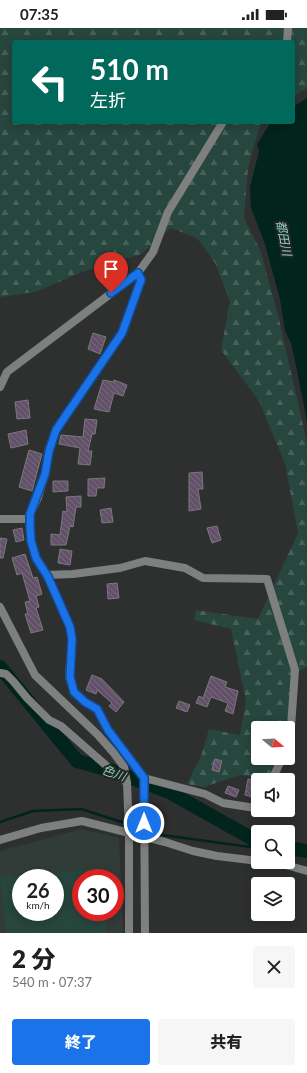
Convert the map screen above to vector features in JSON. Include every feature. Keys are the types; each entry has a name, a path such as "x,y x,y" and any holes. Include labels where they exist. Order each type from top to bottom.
{"street":[{"path":"287,40 288,28"},
{"path":"0,387 8,372 138,273 152,252 168,212 222,124"},
{"path":"138,273 141,280 122,333 56,430 49,451 45,474 30,514 30,519 31,541 36,558 47,575 70,627 72,639 70,677 74,692 85,702 97,709 108,730 144,778 145,933"},
{"path":"0,519 30,519"},
{"path":"47,575 73,574 120,568 144,560 185,568 203,578 267,579 295,670 291,721"},
{"path":"0,607 35,675 113,752 124,768 127,783 129,833 130,933"},
{"path":"0,673 6,674 49,720 61,726 127,783"},
{"path":"144,778 205,794 223,803 251,807"},
{"path":"0,840 42,828 82,821 217,856 251,860"},
{"path":"295,868 307,871"}],"shaded area":[{"path":"81,829 119,838 120,869 72,869 72,921 122,921 123,933 0,933 0,851"}],"green space":[{"path":"0,28 307,28 307,88 295,96 295,40 12,40 12,124 260,124 248,168 244,218 261,252 278,315 307,442 307,667 295,674 289,721 251,721 251,765 279,765 275,773 251,773 251,777 240,775 204,787 187,784 201,756 209,729 240,735 246,701 231,629 194,620 196,610 258,619 298,533 285,464 259,401 221,350 230,301 215,263 197,238 171,228 141,254 85,271 35,292 0,297"},
{"path":"72,871 72,921 106,921 107,933 6,933 0,877 12,876 12,921 64,921 64,872"}],"water":[{"name":"都田川","path":"307,98 307,421 291,343 285,331 280,299 265,244 251,208 250,187 259,151 257,144 270,124 295,124 295,106"}],"building":[{"path":"93,333 106,337 100,354 88,349"},
{"path":"103,380 114,382 114,380 127,385 123,396 114,393 109,412 94,409"},
{"path":"28,400 30,418 17,419 15,402"},
{"path":"85,419 97,420 95,434 92,434 88,451 92,451 90,465 78,464 80,448 59,444 61,435 83,437"},
{"path":"26,430 28,444 11,448 8,434"},
{"path":"29,450 42,454 32,491 19,487"},
{"path":"202,472 203,489 198,489 201,509 189,511 189,473"},
{"path":"105,478 104,488 97,488 96,496 88,496 88,479"},
{"path":"53,481 68,481 68,491 53,492"},
{"path":"81,496 81,507 76,507 73,527 70,526 66,545 51,545 51,534 60,535 63,511 67,512 66,497"},
{"path":"111,508 113,522 102,523 100,510"},
{"path":"217,526 221,540 212,543 207,528"},
{"path":"22,528 24,540 16,542 13,530"},
{"path":"0,538 7,539 3,558 0,558"},
{"path":"60,549 72,551 70,565 58,563"},
{"path":"25,554 33,578 37,577 42,594 36,596 39,607 36,608 43,630 31,633 25,614 28,614 25,602 30,601 22,573 17,575 12,558"},
{"path":"117,583 119,598 108,599 107,584"},
{"path":"92,675 102,679 124,702 116,712 109,706 112,703 97,690 96,694 86,690"},
{"path":"211,676 227,682 225,687 238,691 233,714 225,711 228,703 211,697 207,707 196,703 199,696 203,698"},
{"path":"179,701 190,705 187,712 176,708"},
{"path":"215,759 222,761 219,772 212,770"},
{"path":"248,779 251,780 251,797 245,795"},
{"path":"228,786 239,790 236,797 225,793"}],"waterway":[{"name":"色川","path":"0,667 77,761 116,772 169,792 251,838"},
{"path":"0,822 33,811 81,809 162,835 251,847"},
{"name":"色川","path":"295,849 307,851"},
{"path":"295,854 303,856 307,854"}],"route":[{"path":"111,293 138,273 141,280 122,333 56,430 49,451 45,474 38,498 30,514 30,526 31,541 36,558 48,577 70,627 72,639 70,677 74,692 85,702 97,709 108,730 144,778 144,823"}]}
